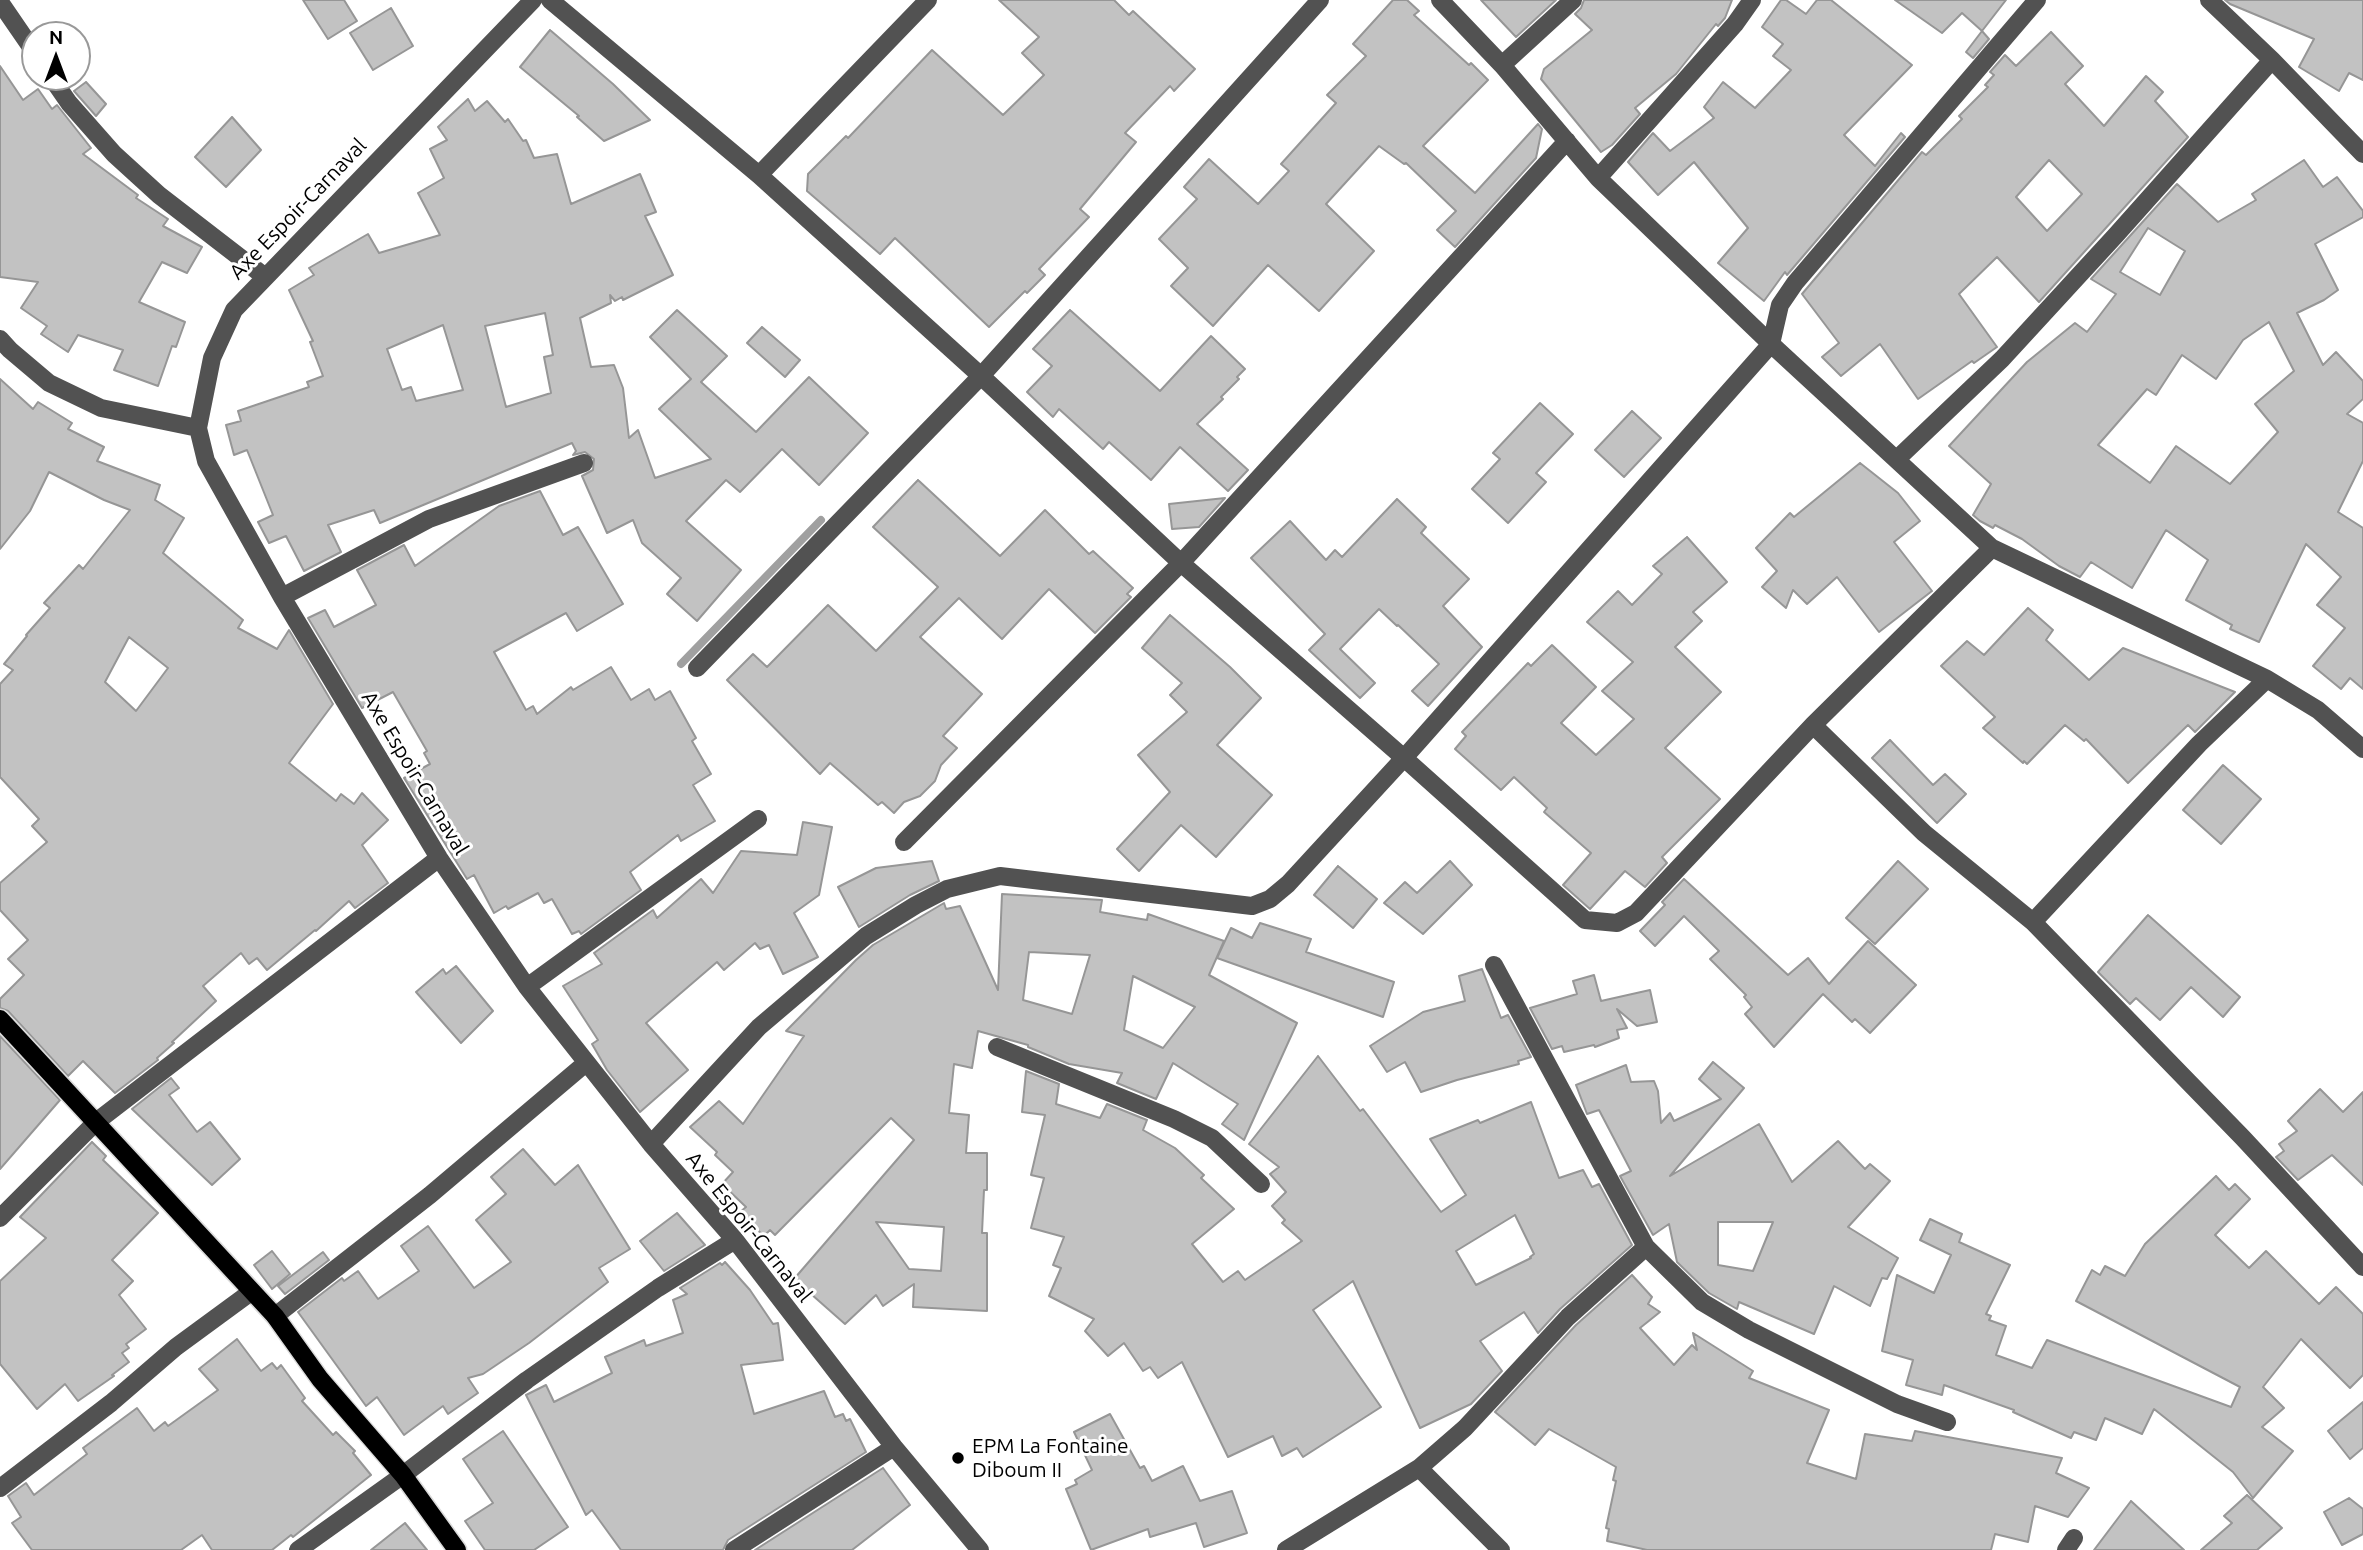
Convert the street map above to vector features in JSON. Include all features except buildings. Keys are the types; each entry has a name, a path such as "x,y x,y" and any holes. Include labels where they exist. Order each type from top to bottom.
{"main road":[{"path":"0,1019 275,1316 320,1379 403,1475 457,1550"}],"street":[{"name":"Axe Espoir-Carnaval","path":"533,0 234,310 212,358 198,428 206,461 282,597 439,858 527,987 650,1144 735,1240 894,1447 980,1550"},
{"path":"550,0 759,175 981,376 1181,563 1585,920 1617,923 1636,913 1813,725 1992,548"},
{"path":"759,175 928,0"},
{"path":"697,668 981,376 1320,0"},
{"path":"1440,0 1502,65 1598,178 1771,344 1992,548 2267,679 2318,710 2363,749"},
{"path":"1502,65 1573,0"},
{"path":"1598,178 1735,24 1752,0"},
{"path":"650,1144 759,1027 866,936 947,889 1000,876 1252,906 1270,899 1288,884 1404,758 1771,344 1780,305 1795,283 2036,0"},
{"path":"2209,0 2272,60 2363,154"},
{"path":"0,2 21,33"},
{"path":"1897,460 2002,359 2108,245 2272,60"},
{"path":"61,91 114,154 159,195 264,276"},
{"path":"904,842 1181,563 1567,141"},
{"path":"0,339 49,383 101,408 198,428"},
{"path":"282,597 429,519 584,463"},
{"path":"2033,922 2199,744 2267,679"},
{"path":"1813,725 1924,832 2033,922 2244,1138 2363,1267"},
{"path":"527,987 758,819"},
{"path":"0,1218 96,1122 439,858"},
{"path":"1494,965 1646,1247 1702,1302 1749,1330 1897,1404 1947,1422"},
{"path":"997,1047 1174,1119 1212,1138 1261,1184"},
{"path":"275,1316 387,1230 586,1063"},
{"path":"298,1550 538,1373 658,1288 735,1240"},
{"path":"1286,1550 1419,1468 1465,1428 1568,1317 1646,1247"},
{"path":"0,1488 111,1403 176,1347 251,1292"},
{"path":"734,1550 894,1447"},
{"path":"1419,1468 1501,1550"}],"waterway":[{"path":"681,664 821,520"}],"place":[{"name":"EPM La Fontaine Diboum II","path":"958,1458"}]}
